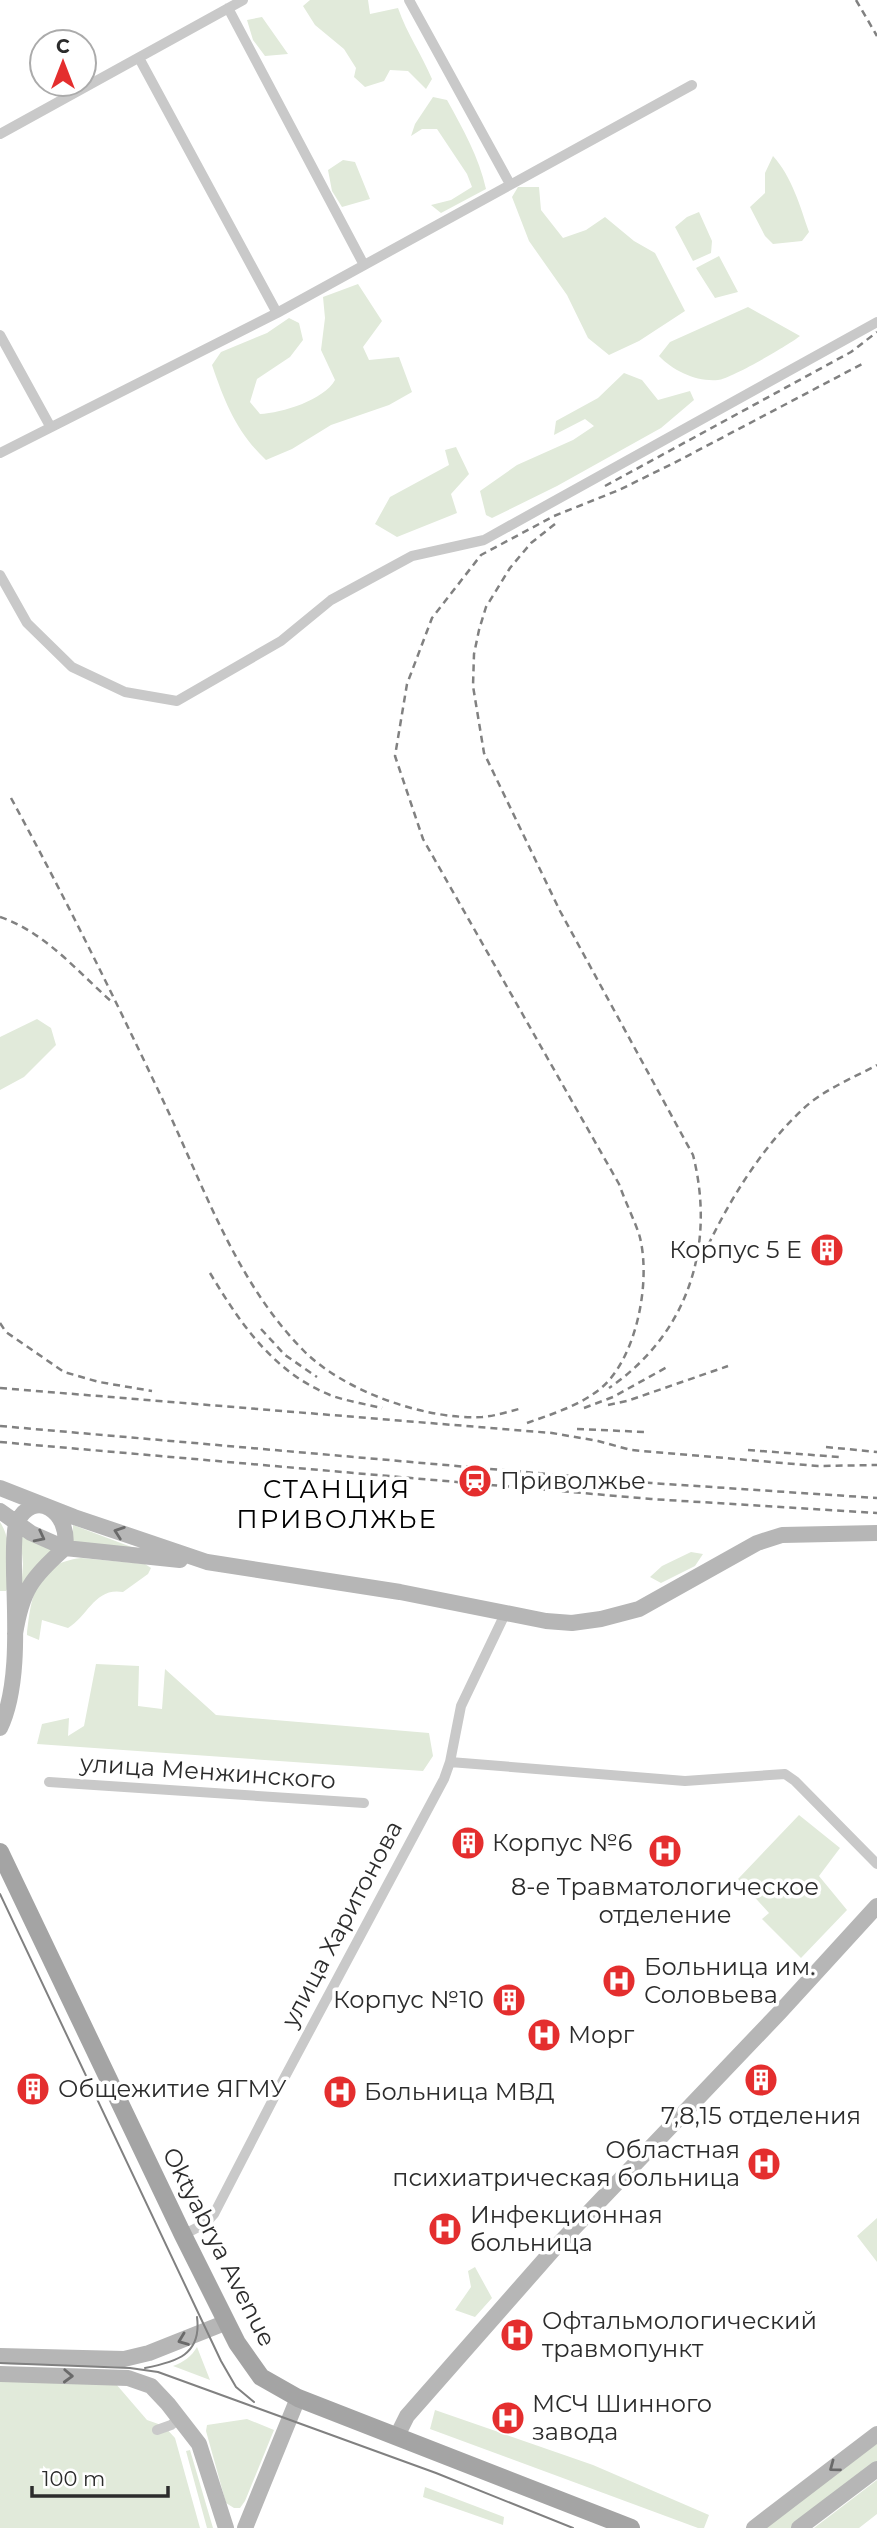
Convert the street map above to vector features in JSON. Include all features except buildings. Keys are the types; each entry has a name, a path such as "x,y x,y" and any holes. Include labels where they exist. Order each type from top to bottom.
{"main road":[{"path":"0,1488 207,1562"},
{"path":"0,1726 9,1703 15,1634 16,1524 29,1508 50,1507 57,1513 65,1528 65,1548 34,1577 20,1611 15,1634"},
{"path":"0,1511 16,1524 65,1548 207,1562 400,1592 546,1621 572,1623 639,1609 757,1543 782,1535 877,1532"},
{"name":"Oktyabrya Avenue","path":"0,1852 183,2235 243,2354 261,2377 276,2388 298,2398 631,2528"},
{"path":"397,2436 407,2416 553,2250 877,1906"},
{"path":"0,2356 124,2359 149,2353 227,2322"},
{"path":"0,2374 134,2379 157,2390 199,2444 226,2528"},
{"path":"245,2528 298,2398"},
{"path":"754,2528 877,2434"},
{"path":"800,2528 877,2469"},
{"path":"220,2505 225,2514 234,2518 246,2516 253,2510"}],"street":[{"path":"0,134 243,0"},
{"path":"409,0 510,184"},
{"path":"228,8 364,265"},
{"path":"139,58 276,313"},
{"path":"0,453 276,313 692,85"},
{"path":"0,575 27,622 72,667 125,692 177,701 281,641 331,600 400,562 412,556 484,540 877,322"},
{"path":"0,335 50,426"},
{"name":"улица Харитонова","path":"183,2235 206,2223 214,2214 444,1779 461,1706 505,1614"},
{"path":"450,1762 685,1781 785,1774 877,1864"},
{"name":"улица Менжинского","path":"49,1782 363,1803"},
{"path":"157,2430 180,2418"}],"green space":[{"path":"310,0 368,0 370,14 398,8 432,79 426,89 408,71 390,70 384,81 365,87 354,77 356,68 344,49 315,25 303,6"},
{"path":"262,17 288,54 265,56 253,40 247,20"},
{"path":"433,97 447,100 475,154 486,189 441,213 431,205 451,200 472,187 467,174 437,129 422,129 411,136 415,124"},
{"path":"773,156 790,182 809,232 802,241 773,244 765,236 750,207 765,193 765,173"},
{"path":"343,160 355,162 370,199 342,207 332,191 328,170"},
{"path":"518,187 539,187 541,210 563,238 586,230 605,217 634,241 655,253 685,311 639,341 609,355 588,338 567,295 529,241 512,197"},
{"path":"699,212 712,241 711,253 693,261 675,227 687,217"},
{"path":"719,256 738,292 715,298 696,268"},
{"path":"358,284 382,321 363,347 369,360 399,357 412,392 389,405 331,425 292,449 266,460 247,439 233,417 212,365 221,352 267,333 289,318 299,323 303,340 290,357 257,379 250,402 260,414 290,408 322,394 335,380 321,350 325,318 323,297"},
{"path":"748,307 800,336 746,368 718,380 686,374 659,356 670,342"},
{"path":"624,373 642,380 658,400 690,391 694,400 661,428 557,486 492,518 486,515 480,491 517,465 573,440 594,426 585,419 554,435 556,421 598,398"},
{"path":"456,447 469,474 451,494 457,513 397,537 375,524 390,497 449,465 445,450"},
{"path":"37,1019 51,1028 56,1045 24,1077 0,1090 0,1037"},
{"path":"0,1522 9,1553 9,1586 6,1591 0,1591"},
{"path":"73,1525 142,1551 73,1544"},
{"path":"20,1532 56,1549 21,1591 23,1564"},
{"path":"691,1552 703,1554 695,1566 661,1583 650,1577 662,1566"},
{"path":"81,1558 145,1564 151,1568 148,1574 123,1592 105,1594 99,1598 68,1628 42,1620 39,1640 27,1635 34,1595 45,1574 66,1561"},
{"path":"96,1664 139,1666 138,1706 162,1709 165,1669 216,1715 429,1733 433,1756 423,1771 37,1744 42,1724 69,1718 68,1736 84,1726"},
{"path":"799,1815 840,1848 819,1876 847,1910 801,1958 762,1919 769,1913 738,1879"},
{"path":"877,2218 877,2262 857,2236"},
{"path":"475,2267 492,2298 475,2317 455,2310 471,2287 468,2271"},
{"path":"197,2347 210,2380 173,2366 187,2359"},
{"path":"0,2381 116,2384 147,2420 164,2426 175,2438 200,2528 0,2528"},
{"path":"435,2410 593,2465 709,2515 704,2528 430,2429"},
{"path":"247,2419 274,2430 245,2501 240,2508 234,2508 226,2503 206,2431 207,2425"},
{"path":"877,2440 877,2463 792,2528 759,2528"},
{"path":"190,2450 213,2528 207,2528 186,2451"},
{"path":"877,2480 877,2514 859,2528 814,2528"},
{"path":"425,2487 504,2517 503,2525 423,2497"}],"tram line":[{"path":"0,1894 221,2361 236,2387 254,2402"},
{"path":"145,2368 167,2363 191,2348 197,2330 197,2317"},
{"path":"0,2363 130,2368 158,2372 436,2473 573,2528"}],"railway":[{"path":"856,0 877,36"},
{"path":"605,486 851,352 877,332"},
{"path":"527,1423 583,1400 613,1376 624,1358 638,1317 644,1273 643,1252 639,1234 619,1184 423,839 395,756 407,684 432,618 481,555 554,516 619,490 674,463 864,363"},
{"path":"555,524 531,543 510,568 486,607 474,654 473,686 484,753 560,911 693,1155 699,1189 701,1222 697,1254 689,1285 676,1315 659,1342 609,1388"},
{"path":"11,798 111,993 225,1236 260,1296 280,1324 320,1365 362,1390 386,1400 436,1414 460,1417 487,1416 523,1408"},
{"path":"0,917 32,932 74,966 113,1003"},
{"path":"703,1256 746,1178 787,1125 820,1096 877,1065"},
{"path":"210,1273 246,1328 291,1373 330,1395 382,1408"},
{"path":"0,1323 6,1332 64,1372 99,1382 152,1391"},
{"path":"261,1329 285,1355 317,1377"},
{"path":"584,1408 613,1397 669,1366"},
{"path":"608,1405 728,1366"},
{"path":"0,1388 552,1433 631,1450 818,1466 877,1465"},
{"path":"0,1426 651,1483 877,1498"},
{"path":"577,1429 645,1432"},
{"path":"0,1442 651,1499 877,1513"},
{"path":"826,1447 877,1452"},
{"path":"748,1450 839,1457"}],"place":[{"name":"Корпус 5 E","path":"827,1250"},
{"name":"Приволжье","path":"475,1481"},
{"name":"Корпус №6","path":"468,1843"},
{"name":"8-е Травматологическое отделение","path":"665,1851"},
{"name":"Больница им. Соловьева","path":"619,1981"},
{"name":"Корпус №10","path":"509,2000"},
{"name":"Морг","path":"544,2035"},
{"name":"7,8,15 отделения","path":"761,2080"},
{"name":"Общежитие ЯГМУ","path":"33,2089"},
{"name":"Больница МВД","path":"340,2092"},
{"name":"Областная психиатрическая больница","path":"764,2164"},
{"name":"Инфекционная больница","path":"445,2229"},
{"name":"Офтальмологический травмопункт","path":"517,2335"},
{"name":"МСЧ Шинного завода","path":"508,2418"}],"district":[{"name":"СТАНЦИЯ ПРИВОЛЖЬЕ","path":"337,1504"}]}
